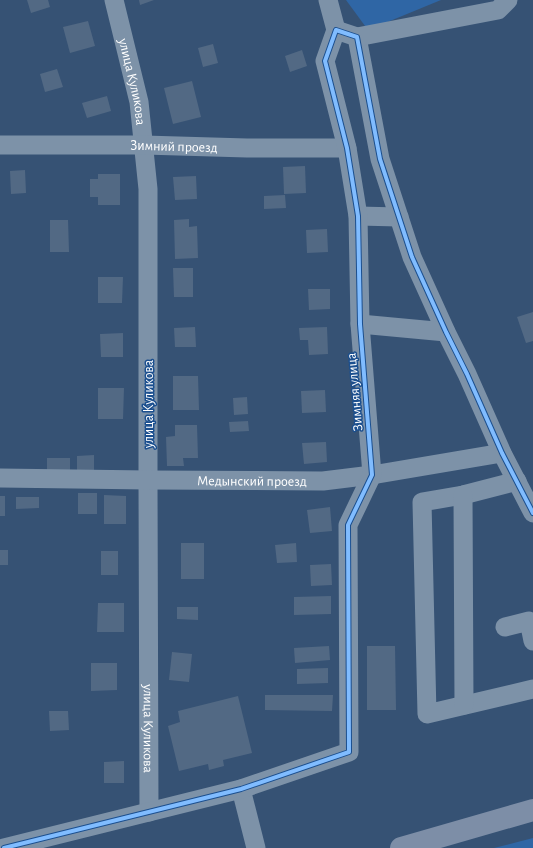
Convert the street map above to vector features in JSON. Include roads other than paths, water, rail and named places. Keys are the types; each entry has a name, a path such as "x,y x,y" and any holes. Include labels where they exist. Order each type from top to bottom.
{"main road":[{"path":"401,848 533,810"}],"street":[{"name":"улица Куликова","path":"114,0 139,102 148,189 149,812"},
{"path":"328,0 336,30 357,37 498,10 508,0"},
{"name":"Зимняя улица","path":"240,789 349,752 348,525 372,474 360,324 358,216 347,148 325,61 336,30"},
{"path":"357,37 380,160 412,257 502,453 533,513"},
{"name":"Зимний проезд","path":"0,145 144,145 247,148 347,148"},
{"path":"358,216 399,217"},
{"path":"360,324 446,332"},
{"name":"Медынский проезд","path":"0,478 323,481 502,453"},
{"path":"517,481 463,495 422,502 427,714 533,689"},
{"path":"463,495 464,705"},
{"path":"505,627 529,621 533,641"},
{"path":"4,848 240,789 256,848"}]}
